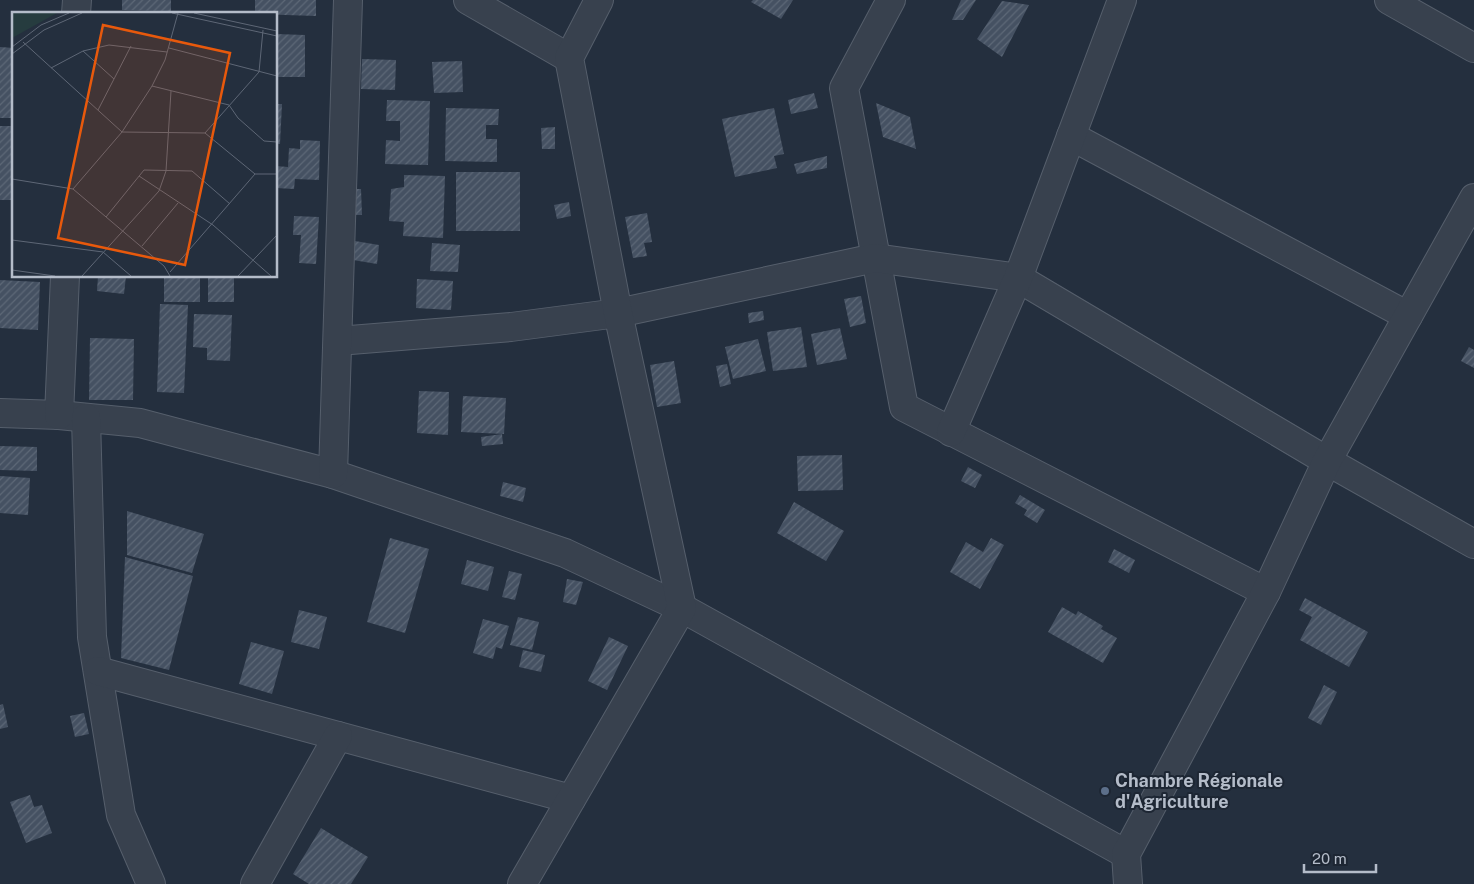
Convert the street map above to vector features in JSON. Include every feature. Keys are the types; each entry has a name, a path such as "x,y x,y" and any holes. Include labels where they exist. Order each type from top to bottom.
{"street":[{"path":"333,474 348,0"},
{"path":"468,0 569,58"},
{"path":"522,884 682,608 618,313 569,58 598,0"},
{"path":"891,0 844,88 904,407 1266,592"},
{"path":"951,432 1018,278 1122,0"},
{"path":"1389,0 1474,48"},
{"path":"1071,136 1408,316"},
{"path":"1128,884 1126,854 1266,592 1327,462 1474,198"},
{"path":"338,341 511,327 618,313 875,258 1018,278 1327,462 1474,544"},
{"path":"59,415 65,278"},
{"path":"0,413 59,415 140,423 333,474 565,553 682,608 1126,854"},
{"path":"86,418 92,637 122,815 151,884"},
{"path":"98,671 571,799"},
{"path":"255,884 338,736"}],"building":[{"path":"122,0 171,0 171,11 122,10"},
{"path":"255,0 316,0 316,16 278,15 278,12 255,12"},
{"path":"753,0 793,0 781,19 751,2"},
{"path":"961,0 976,0 963,20 952,20"},
{"path":"1002,1 1029,5 1002,57 977,39"},
{"path":"278,34 305,35 305,77 278,77"},
{"path":"0,47 12,48 12,118 0,118"},
{"path":"362,59 396,60 395,90 361,89"},
{"path":"462,61 463,92 434,93 432,62"},
{"path":"814,93 818,108 791,114 788,100"},
{"path":"387,100 430,101 428,165 385,164 386,140 400,141 400,121 386,121"},
{"path":"876,103 910,117 916,149 883,137"},
{"path":"278,104 282,104 280,144 278,144"},
{"path":"446,108 499,109 498,125 486,125 486,139 497,139 497,162 445,161"},
{"path":"774,108 784,154 774,156 777,168 735,177 722,119"},
{"path":"0,126 12,126 12,200 0,200"},
{"path":"555,127 555,149 542,149 541,128"},
{"path":"300,140 320,141 319,180 295,179 294,189 278,188 278,166 288,167 289,148 300,149"},
{"path":"827,156 827,168 797,174 794,164"},
{"path":"456,172 520,172 520,231 456,231"},
{"path":"404,175 445,176 443,238 403,236 404,222 389,221 391,189 404,187"},
{"path":"353,189 361,189 362,215 354,215"},
{"path":"569,202 571,216 557,219 554,205"},
{"path":"647,213 652,242 644,243 647,256 633,258 625,217"},
{"path":"294,216 319,217 316,264 299,263 301,235 293,235"},
{"path":"355,241 379,245 377,264 353,260"},
{"path":"432,243 460,245 458,272 430,271"},
{"path":"98,278 126,278 124,294 97,291"},
{"path":"164,278 200,278 200,302 164,302"},
{"path":"208,278 234,278 234,302 208,302"},
{"path":"417,279 453,281 451,310 416,308"},
{"path":"0,280 40,282 38,330 0,328"},
{"path":"861,296 866,323 850,327 844,299"},
{"path":"160,304 188,305 184,393 157,392"},
{"path":"763,311 764,320 749,323 748,313"},
{"path":"194,314 232,315 230,361 207,360 207,348 193,347"},
{"path":"801,327 807,367 773,371 767,332"},
{"path":"840,328 847,359 817,365 811,334"},
{"path":"90,338 134,339 133,400 89,400"},
{"path":"758,339 766,371 733,379 725,347"},
{"path":"1469,347 1474,350 1474,368 1461,361"},
{"path":"674,361 681,403 657,407 650,365"},
{"path":"727,364 731,384 720,387 716,366"},
{"path":"419,391 449,392 448,435 417,433"},
{"path":"463,396 506,398 504,434 461,432"},
{"path":"502,434 503,444 482,446 481,437"},
{"path":"0,446 37,447 37,471 0,470"},
{"path":"842,455 843,490 798,491 797,456"},
{"path":"968,467 982,475 975,488 961,481"},
{"path":"0,476 30,478 28,515 0,513"},
{"path":"503,482 526,488 523,502 500,496"},
{"path":"1020,495 1045,510 1037,523 1024,515 1027,510 1015,503"},
{"path":"794,502 844,531 826,561 777,533"},
{"path":"127,511 204,534 192,573 127,555"},
{"path":"390,538 429,549 405,633 367,622"},
{"path":"991,538 1004,545 980,589 950,572 966,542 983,552"},
{"path":"1114,549 1135,560 1129,573 1108,562"},
{"path":"125,557 193,576 169,670 121,658"},
{"path":"467,560 494,567 488,591 461,584"},
{"path":"509,571 522,574 515,600 502,597"},
{"path":"567,579 583,582 576,605 563,602"},
{"path":"1305,598 1368,632 1349,667 1300,640 1312,617 1299,610"},
{"path":"1062,607 1076,615 1078,611 1103,626 1101,629 1117,638 1103,663 1048,632"},
{"path":"299,610 327,617 319,649 291,642"},
{"path":"518,617 539,622 532,650 510,645"},
{"path":"483,619 509,626 502,649 496,647 493,659 473,653"},
{"path":"609,637 628,646 607,690 588,681"},
{"path":"251,642 284,651 272,694 239,684"},
{"path":"523,650 545,655 541,672 519,667"},
{"path":"1324,685 1337,692 1321,725 1308,718"},
{"path":"3,704 8,727 0,729 0,705"},
{"path":"84,713 89,734 75,737 70,716"},
{"path":"30,795 34,807 42,805 52,833 26,843 10,802"},
{"path":"321,828 368,857 351,884 309,884 293,874"}],"place":[{"name":"Chambre Régionale d'Agriculture","path":"1105,791"}]}
